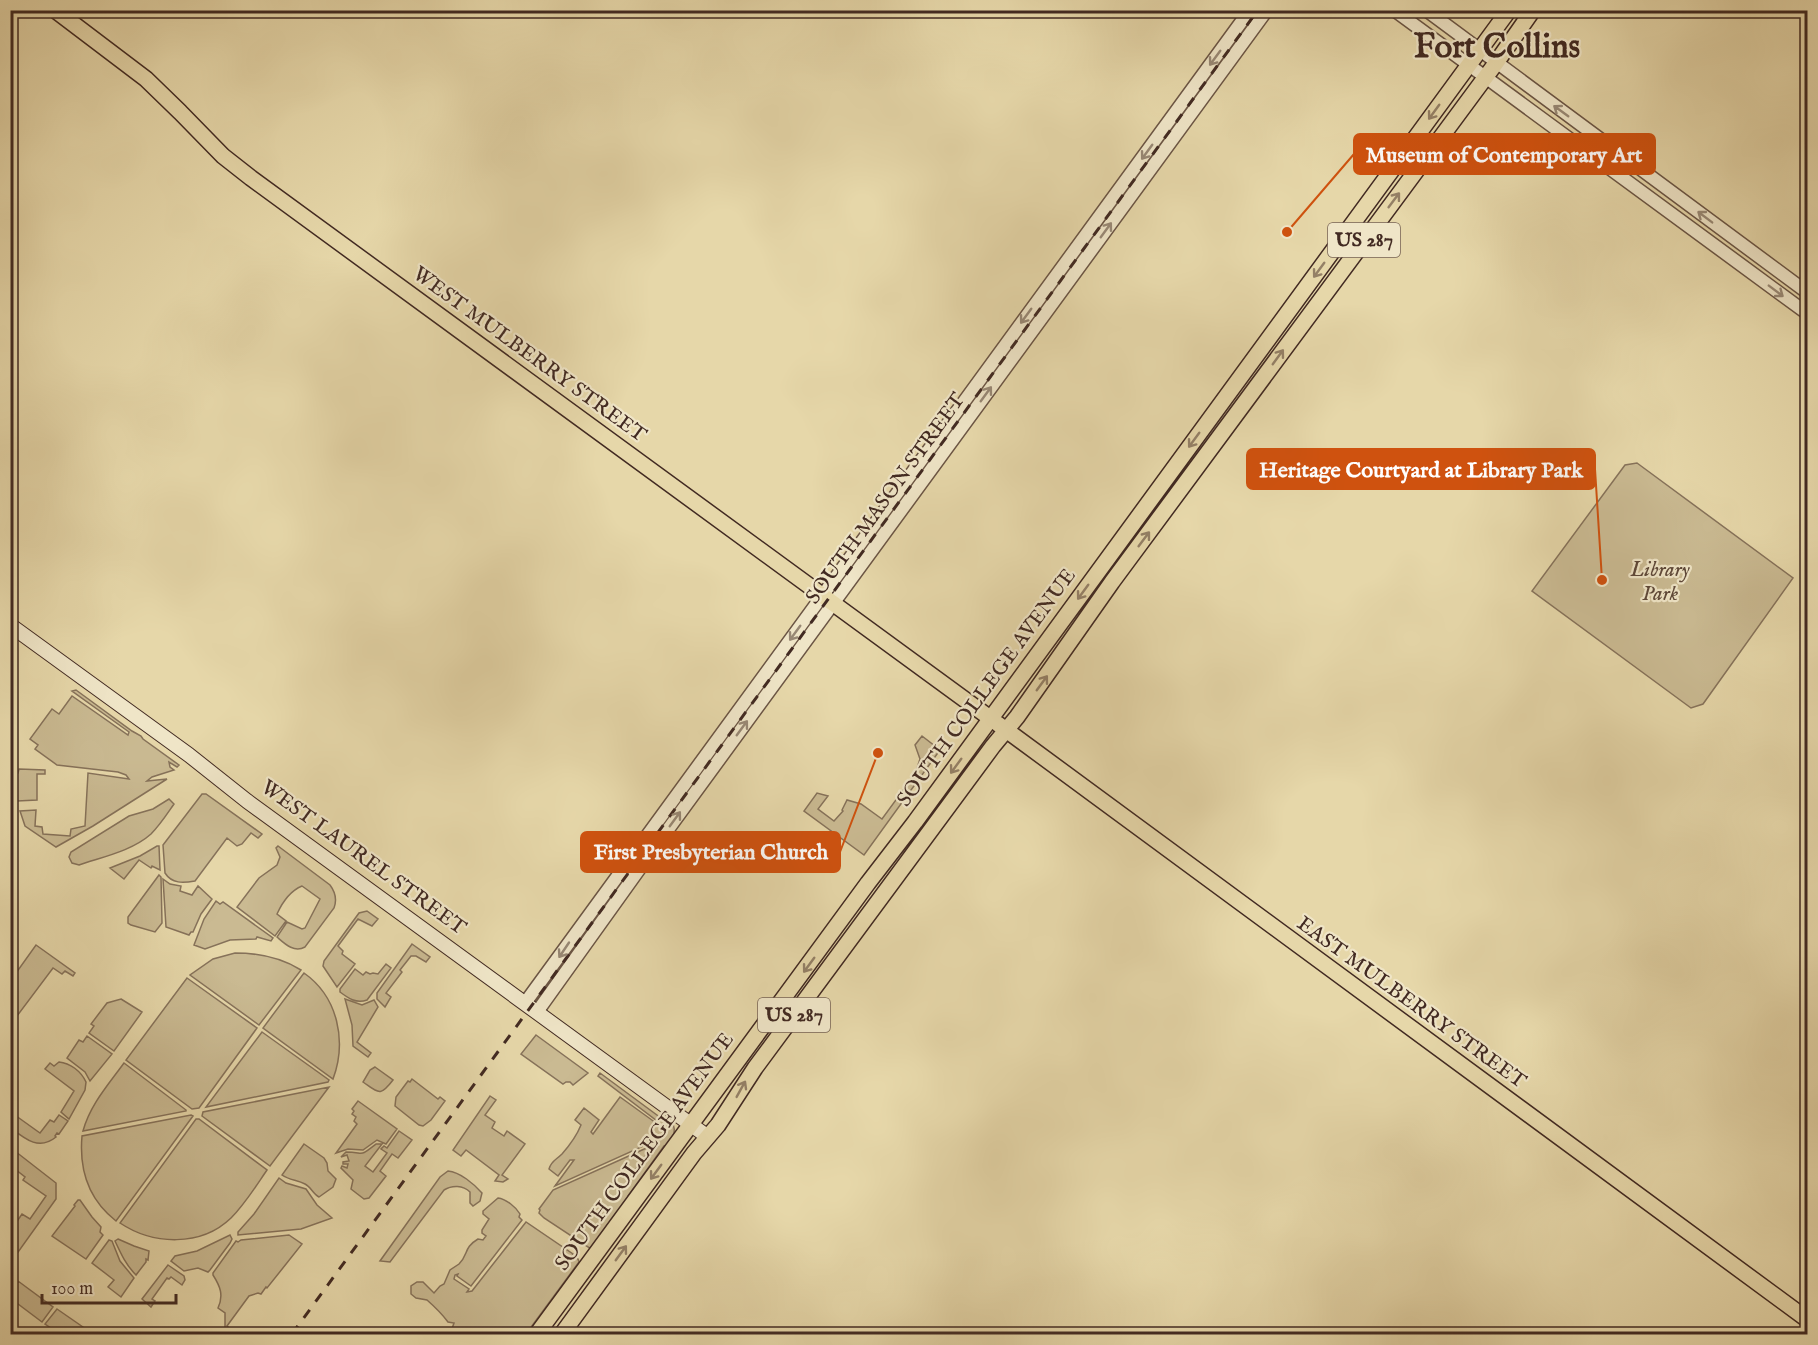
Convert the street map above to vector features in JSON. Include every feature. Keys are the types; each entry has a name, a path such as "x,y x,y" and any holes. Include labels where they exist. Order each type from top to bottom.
{"main road":[{"name":"WEST MULBERRY STREET","path":"55,10 146,79 223,156 990,718"},
{"name":"US 287","path":"1469,65 1509,10"},
{"name":"US 287","path":"1485,78 1533,10"},
{"name":"SOUTH COLLEGE AVENUE","path":"537,1335 1469,65"},
{"name":"SOUTH COLLEGE AVENUE","path":"562,1335 694,1153 733,1104 755,1068 882,895 1058,661 1112,582 1485,78"},
{"name":"WEST LAUREL STREET","path":"10,625 708,1137"},
{"name":"EAST MULBERRY STREET","path":"990,718 1808,1320"},
{"path":"882,895 887,872 907,842 915,822"},
{"path":"830,966 834,949 864,907 868,883"},
{"path":"587,1300 581,1294 590,1262"}],"street":[{"name":"SOUTH MASON STREET","path":"537,1012 828,599 1250,10"},
{"name":"SOUTH MASON STREET","path":"525,1003 1267,10"},
{"path":"1394,10 1808,314"},
{"path":"1426,10 1808,293"}],"green space":[{"name":"Library Park","path":"1637,463 1793,578 1703,704 1691,708 1532,591 1625,465"},
{"path":"76,690 179,765 177,767 169,762 170,767 174,770 152,777 147,781 167,779 56,847 25,826 20,811 36,810 35,826 42,827 43,834 70,836 71,829 85,826 88,773 129,779 118,772 57,765 35,749 38,745 30,739 52,709 59,714 72,696 128,735 129,732 72,691"},
{"path":"922,736 940,750 864,855 804,811 817,793 828,796 818,809 834,821 843,811 847,800 861,804 882,819 915,774 920,759 915,745"},
{"path":"19,769 45,770 45,774 37,774 37,800 17,801 10,773 18,773"},
{"path":"202,794 206,794 262,834 258,838 251,833 242,844 237,846 227,838 195,881 174,881 165,873 163,845"},
{"path":"169,799 174,804 151,834 143,840 107,856 79,865 72,863 69,857 71,852 129,816 153,809"},
{"path":"159,846 160,870 152,866 151,868 139,860 124,879 110,868 140,856"},
{"path":"278,846 330,885 334,891 334,908 305,947 301,949 290,947 277,937 287,922 302,929 305,928 320,899 302,886 290,894 279,910 277,914 286,921 275,936 237,907 259,878 277,865 280,857 276,848"},
{"path":"159,875 161,877 162,923 155,932 131,925 128,923 128,917"},
{"path":"163,879 170,884 181,886 180,891 192,895 198,886 212,899 189,935 166,927"},
{"path":"216,901 220,904 223,902 273,938 271,941 257,937 256,939 230,940 205,949 194,945 204,919"},
{"path":"367,911 378,919 372,926 358,919 338,946 343,951 342,954 355,964 337,987 323,966 324,961 359,913"},
{"path":"412,944 430,957 426,962 416,956 411,956 386,993 391,997 385,1007 377,999 377,993"},
{"path":"36,945 75,973 73,976 65,971 62,974 53,968 14,1020 11,1018 11,980"},
{"path":"235,953 269,957 301,970 259,1025 190,975 213,959"},
{"path":"386,964 391,968 367,1000 356,1001 340,992 355,969 363,975 366,972 378,974"},
{"path":"304,973 325,994 336,1021 339,1050 333,1079 263,1028"},
{"path":"187,978 257,1028 199,1108 192,1109 126,1060"},
{"path":"121,999 142,1012 114,1051 89,1033 94,1026 91,1024 107,1003"},
{"path":"345,999 362,1005 374,1000 378,1007 357,1042 371,1053 368,1057 353,1046 352,1025"},
{"path":"262,1032 329,1080 328,1082 206,1107"},
{"path":"536,1035 588,1073 573,1085 570,1082 563,1084 521,1054"},
{"path":"87,1036 112,1054 90,1081 85,1072 67,1058 79,1040 83,1042"},
{"path":"59,1062 75,1068 86,1082 85,1090 69,1119 61,1112 74,1091 45,1069 50,1063 54,1066"},
{"path":"124,1063 186,1111 83,1131 95,1104"},
{"path":"375,1067 393,1080 379,1092 363,1082 370,1070"},
{"path":"600,1073 661,1118 665,1117 669,1120 674,1129 670,1145 664,1146 628,1196 627,1204 611,1220 591,1249 544,1218 539,1213 539,1209 553,1190 651,1146 630,1177 634,1178 658,1146 652,1142 555,1186 574,1160 570,1160 558,1176 549,1169 550,1166 573,1140 581,1125 575,1120 584,1108 599,1120 591,1132 593,1134 620,1097 656,1123 657,1121 598,1076"},
{"path":"412,1079 438,1099 440,1097 445,1101 431,1120 423,1126 395,1106 396,1097"},
{"path":"329,1087 270,1166 202,1116 203,1112"},
{"path":"490,1096 496,1100 485,1115 495,1122 492,1128 504,1136 507,1131 525,1144 502,1175 508,1179 503,1182 495,1181 499,1175 466,1150 461,1156 453,1150"},
{"path":"358,1101 397,1129 386,1144 377,1140 363,1150 348,1149 336,1153 357,1124 354,1121 356,1117 352,1114 354,1111 352,1109"},
{"path":"12,1113 40,1133 50,1120 54,1122 59,1115 68,1121 56,1137 44,1143 38,1143 32,1142 11,1128"},
{"path":"193,1116 116,1221 99,1204 88,1183 82,1161 82,1136"},
{"path":"196,1119 267,1170 250,1195 231,1218 219,1227 191,1238 177,1240 147,1236 120,1223"},
{"path":"399,1131 412,1140 398,1158 392,1154 380,1171 386,1176 369,1198 364,1199 351,1189 353,1180 341,1168 342,1166 347,1168 348,1164 343,1164 343,1162 349,1161 347,1155 341,1157 346,1152 362,1153 376,1144 382,1144 365,1166 373,1172 387,1153 381,1149 384,1146 387,1148"},
{"path":"304,1144 324,1158 328,1171 336,1179 333,1187 319,1197 305,1184 282,1175"},
{"path":"11,1148 56,1183 56,1199 11,1262 11,1230 22,1214 30,1219 46,1196 23,1180 25,1177 11,1166"},
{"path":"448,1171 462,1176 475,1186 482,1193 480,1201 473,1206 470,1203 470,1192 461,1187 447,1188 390,1262 380,1261 440,1177"},
{"path":"279,1178 286,1183 306,1189 317,1205 332,1218 301,1229 238,1235 238,1232 254,1214"},
{"path":"498,1198 513,1206 522,1220 471,1286 457,1276 458,1274 455,1275 454,1279 469,1289 467,1292 472,1291 526,1222 573,1254 572,1256 579,1262 526,1334 450,1334 454,1323 448,1322 427,1300 416,1298 411,1294 411,1286 417,1282 423,1282 434,1293 444,1284 450,1270 459,1264 470,1245 478,1239 483,1240 486,1236 482,1230 489,1219 483,1211"},
{"path":"78,1200 101,1227 100,1232 103,1235 86,1259 52,1236"},
{"path":"230,1235 232,1239 230,1243 208,1272 198,1268 184,1271 171,1261 175,1256 197,1251"},
{"path":"289,1235 302,1244 261,1294 249,1296 227,1326 233,1332 225,1333 225,1313 218,1308 221,1299 220,1291 213,1273 236,1241"},
{"path":"118,1239 149,1251 148,1260 146,1259 136,1275 119,1250 115,1241"},
{"path":"109,1240 112,1241 120,1261 134,1278 121,1297 108,1287 114,1280 92,1263"},
{"path":"168,1265 184,1276 185,1280 182,1285 171,1277 167,1278 152,1299 155,1301 151,1307 142,1299"},
{"path":"18,1281 53,1307 42,1322 11,1301 11,1292"},
{"path":"57,1309 93,1334 60,1334 45,1324"}],"railway":[{"path":"292,1334 1258,10"}],"place":[{"name":"Museum of Contemporary Art","path":"1287,232"},
{"name":"Heritage Courtyard at Library Park","path":"1602,580"},
{"name":"First Presbyterian Church","path":"878,753"}],"district":[{"name":"Fort Collins","path":"1497,48"}]}
